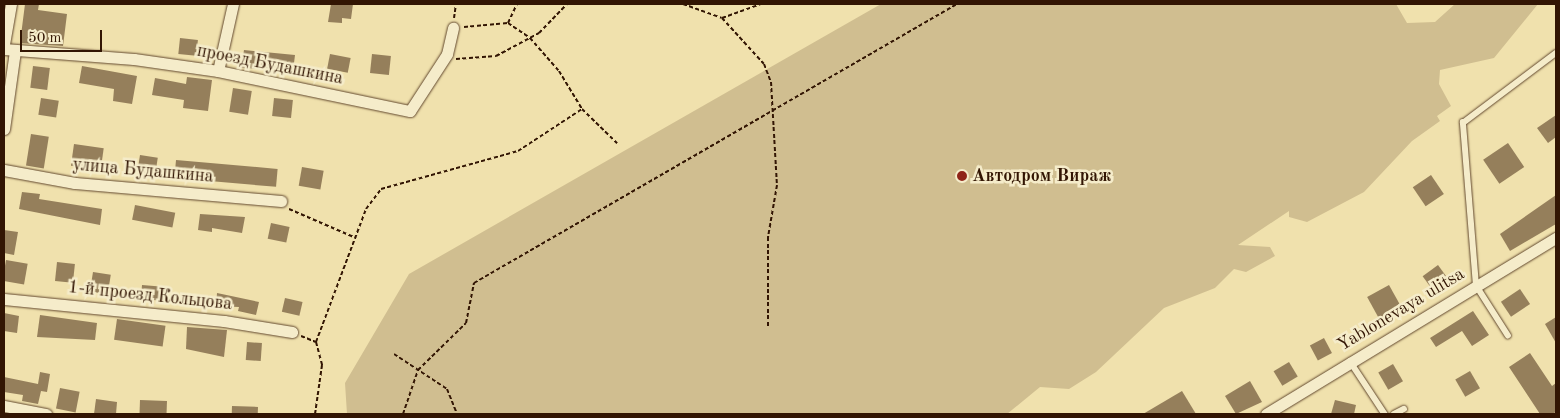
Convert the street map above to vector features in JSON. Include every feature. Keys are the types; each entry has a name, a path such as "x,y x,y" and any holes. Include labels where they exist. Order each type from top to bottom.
{"street":[{"path":"4,44 11,4"},
{"path":"218,71 233,4"},
{"path":"445,57 452,28"},
{"path":"4,129 9,50"},
{"name":"проезд Будашкина","path":"9,50 134,59 218,71 410,110 445,57"},
{"name":"улица Будашкина","path":"4,170 74,183 280,201"},
{"name":"Yablonevaya ulitsa","path":"1266,414 1350,361 1556,238"},
{"name":"1-й проезд Кольцова","path":"4,299 224,321 292,332"},
{"path":"4,406 46,414"}],"lane":[{"path":"1508,336 1476,286 1463,123 1556,53"},
{"path":"1350,361 1385,414"},
{"path":"1394,414 1404,409"}],"path":[{"path":"508,23 517,4"},
{"path":"445,57 461,60 496,56 530,38 567,4"},
{"path":"683,4 722,18 764,64 771,82 777,186 768,238 768,328"},
{"path":"722,18 761,4"},
{"path":"403,414 418,370 466,323 474,283 957,4"},
{"path":"452,28 508,23 530,38 560,71 582,109 617,143"},
{"path":"315,414 322,365 316,342 366,209 381,189 518,151 582,109"},
{"path":"280,201 292,212 356,238"},
{"path":"292,332 316,342"},
{"path":"394,354 447,389 458,414"}],"shaded area":[{"name":"Автодром Вираж","path":"881,4 1396,4 1407,23 1435,22 1455,4 1538,4 1494,58 1440,70 1439,84 1451,106 1437,116 1440,121 1412,141 1364,192 1307,222 1289,217 1289,211 1238,245 1270,247 1275,256 1246,272 1234,269 1215,288 1164,308 1096,372 1069,389 1040,387 1007,414 347,414 345,383 409,274"}],"building":[{"path":"25,4 39,4 38,10 67,14 63,46 20,43"},
{"path":"331,4 353,4 351,19 342,18 342,23 328,22"},
{"path":"180,38 198,40 196,56 178,54"},
{"path":"244,50 295,55 293,71 241,68"},
{"path":"330,54 351,58 348,73 327,69"},
{"path":"372,54 391,56 389,75 370,73"},
{"path":"33,66 50,68 47,90 30,88"},
{"path":"82,66 137,76 132,104 113,101 114,89 79,83"},
{"path":"187,77 212,80 208,111 183,108 184,100 152,95 155,78 186,84"},
{"path":"233,88 252,91 248,115 229,112"},
{"path":"41,98 59,101 56,118 38,115"},
{"path":"274,98 293,100 291,118 272,116"},
{"path":"1556,115 1556,137 1548,143 1537,128"},
{"path":"31,134 49,137 44,168 26,166"},
{"path":"1508,143 1524,167 1499,184 1483,160"},
{"path":"74,144 104,148 101,170 71,166"},
{"path":"140,155 158,158 155,176 137,173"},
{"path":"176,160 278,169 276,187 174,178"},
{"path":"302,167 324,171 320,190 299,186"},
{"path":"1431,175 1444,194 1426,206 1413,187"},
{"path":"22,192 40,194 39,199 102,209 100,225 19,209"},
{"path":"1556,195 1556,224 1510,251 1500,234"},
{"path":"135,205 175,213 172,228 132,220"},
{"path":"200,214 245,217 242,233 212,228 212,232 198,230"},
{"path":"271,223 290,227 286,243 268,239"},
{"path":"4,230 18,232 14,255 4,253"},
{"path":"6,260 28,264 24,285 4,281"},
{"path":"57,262 75,264 73,283 55,281"},
{"path":"1438,265 1448,279 1433,290 1423,276"},
{"path":"93,272 111,275 108,295 90,292"},
{"path":"142,285 163,287 162,301 141,299"},
{"path":"1389,285 1401,307 1379,319 1367,297"},
{"path":"1520,289 1530,304 1511,317 1501,302"},
{"path":"217,293 259,302 256,315 238,311 239,307 216,306"},
{"path":"285,298 303,302 299,316 282,312"},
{"path":"1473,311 1489,335 1472,346 1462,331 1436,347 1430,338"},
{"path":"4,313 19,316 17,333 4,331"},
{"path":"40,315 97,323 95,340 37,337"},
{"path":"1556,317 1556,343 1545,324"},
{"path":"117,319 166,326 163,347 114,340"},
{"path":"187,327 227,330 224,357 186,349"},
{"path":"1324,338 1332,353 1318,361 1310,346"},
{"path":"247,342 262,343 261,361 246,360"},
{"path":"1530,353 1552,386 1556,383 1556,412 1552,414 1540,414 1509,367"},
{"path":"1289,362 1298,377 1282,386 1274,371"},
{"path":"1393,364 1403,381 1388,390 1378,372"},
{"path":"1470,371 1480,388 1465,397 1455,380"},
{"path":"40,372 50,374 47,392 41,391 38,404 22,401 23,395 4,392 4,377 38,384"},
{"path":"1250,381 1262,402 1236,414 1225,396"},
{"path":"60,388 80,392 76,412 56,409"},
{"path":"1182,391 1196,414 1143,414"},
{"path":"96,399 117,402 116,414 94,414"},
{"path":"140,400 167,401 167,414 140,414"},
{"path":"1335,400 1356,405 1354,414 1331,414"},
{"path":"232,406 258,407 258,414 232,414"}],"place":[{"name":"Автодром Вираж","path":"962,176"}]}
